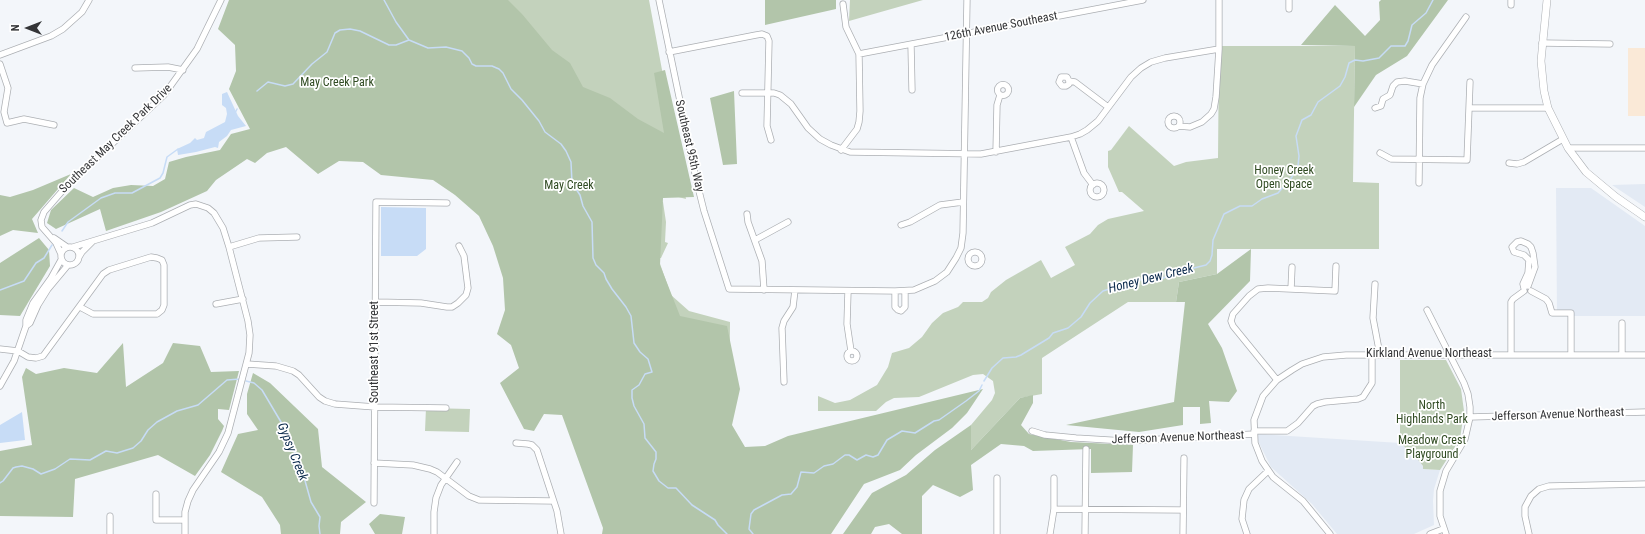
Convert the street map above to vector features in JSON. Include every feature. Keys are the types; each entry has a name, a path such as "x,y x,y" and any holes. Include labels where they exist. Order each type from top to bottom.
{"main road":[{"path":"1547,0 1542,43 1542,75 1548,108 1568,148 1586,172 1616,197 1645,217"}],"street":[{"path":"0,55 51,36 63,29 75,20 89,0"},
{"name":"Southeast May Creek Park Drive","path":"61,257 59,248 41,224 42,216 46,208 64,189 164,95 183,70 204,37 221,0"},
{"name":"Southeast 95th Way","path":"658,0 699,190 730,289 764,290"},
{"path":"747,214 748,222 762,261 764,290 905,291 923,287 941,277 952,265 959,251 963,233 966,0"},
{"name":"126th Avenue Southeast","path":"859,54 1143,0"},
{"path":"1179,126 1190,127 1202,122 1211,114 1215,103 1219,49 1219,0"},
{"path":"1289,0 1289,9"},
{"path":"841,150 857,129 860,111 859,54 846,27 843,4"},
{"path":"1419,183 1420,98 1423,84 1432,65 1466,17"},
{"path":"669,52 762,34 767,36 770,41 767,126 771,140"},
{"path":"1542,43 1610,44"},
{"path":"911,45 912,90"},
{"path":"742,93 774,93 784,98 797,110 814,134 825,142 841,150 858,153 964,154 996,152 1071,137 1087,130 1094,125 1136,72 1151,62 1165,58 1219,49"},
{"path":"0,64 8,88 4,112 7,124 24,119 54,125"},
{"path":"135,68 168,67 183,70"},
{"path":"1070,81 1075,82 1108,107"},
{"path":"1374,108 1380,106 1383,99 1390,95 1393,86 1397,82 1405,81 1423,84"},
{"path":"1380,153 1391,159 1467,160 1470,82"},
{"path":"996,152 997,105 1000,95"},
{"path":"1469,108 1548,108"},
{"path":"1071,137 1084,173 1092,185"},
{"path":"1508,163 1517,164 1524,162 1563,139"},
{"path":"1568,148 1645,148"},
{"name":"Southeast 91st Street","path":"374,503 376,202 447,202"},
{"path":"901,224 910,222 940,204 963,202"},
{"path":"0,386 10,370 18,352 21,338 26,326 26,320 33,303 51,278 61,257 70,247 152,223 186,206 196,204 208,208 214,213 223,228 243,299 250,335 247,364 228,432 218,452 191,495 187,506 185,534"},
{"path":"755,240 788,222"},
{"path":"48,234 78,251 79,257"},
{"path":"229,247 259,238 297,237"},
{"path":"26,326 30,323 38,305 48,289 68,265 74,264 82,252 93,241"},
{"path":"1511,354 1511,302 1527,289 1535,267 1531,247 1521,241 1517,242 1512,247 1514,252 1524,255 1529,260 1528,273 1523,284 1527,289 1541,295 1546,299 1552,313 1571,313 1571,355"},
{"path":"376,302 421,303 447,307 452,307 458,304 466,295 468,288 464,256 459,246"},
{"path":"959,251 969,255"},
{"path":"61,257 68,265"},
{"path":"0,349 18,352 32,358 43,356 103,274 109,270 151,257 162,260 164,265 164,305 162,310 157,314 93,314 80,307"},
{"path":"1278,380 1233,326 1231,321 1236,310 1258,289 1335,291 1336,266"},
{"path":"1292,267 1292,289"},
{"path":"1376,284 1373,318 1380,355"},
{"path":"784,382 782,328 793,308 795,290"},
{"path":"848,291 847,324 851,350"},
{"path":"895,291 895,307 901,311 905,307 905,291"},
{"path":"216,304 243,299"},
{"path":"1427,310 1450,354 1468,394 1470,417 1465,439 1446,472 1440,491 1440,516 1445,532 1430,534"},
{"path":"1622,323 1622,355"},
{"name":"Kirkland Avenue Northeast","path":"1329,534 1303,501 1273,477 1257,452 1254,433 1254,420 1263,396 1278,380 1302,364 1323,357 1346,355 1645,355"},
{"name":"Jefferson Avenue Northeast","path":"1032,431 1045,435 1125,441 1287,431 1298,424 1313,406 1317,404 1352,400 1363,397 1372,383 1372,355"},
{"path":"247,364 276,366 293,371 299,375 319,397 330,403 375,407 446,408"},
{"name":"Jefferson Avenue Northeast","path":"1470,417 1645,412"},
{"path":"516,444 528,444 535,447 559,521 561,534"},
{"path":"1085,534 1086,449"},
{"path":"1183,534 1184,458"},
{"path":"434,534 434,512 440,485 457,462"},
{"path":"374,463 421,467 437,472 468,496 479,500 553,501"},
{"path":"1247,534 1242,519 1244,500 1249,489 1268,471"},
{"path":"996,534 997,478"},
{"path":"1050,534 1054,509 1054,478"},
{"path":"1529,534 1525,516 1525,507 1531,496 1539,489 1550,486 1645,484"},
{"path":"156,494 156,520 185,520"},
{"path":"1054,509 1183,510"},
{"path":"110,516 110,534"}],"shaded area":[{"path":"1628,48 1645,48 1645,116 1628,116"},
{"path":"1645,184 1645,207 1612,185"},
{"path":"1556,188 1591,188 1645,226 1645,316 1557,316"},
{"path":"1258,434 1400,443 1411,450 1423,466 1423,469 1440,470 1434,489 1434,525 1414,534 1337,534 1312,504 1271,467 1258,441"}],"green space":[{"name":"May Creek","path":"229,0 508,0 522,14 552,50 570,63 583,87 610,98 638,119 664,133 654,73 665,70 694,197 663,198 660,265 680,316 727,326 740,389 732,425 745,447 765,446 788,436 983,389 967,413 952,428 916,455 900,470 864,484 831,534 602,534 603,528 562,415 544,414 534,431 524,429 500,383 519,368 511,345 497,334 505,310 503,278 493,246 479,216 455,195 433,180 381,175 363,162 339,161 318,174 286,147 267,153 255,163 247,159 216,180 207,191 161,212 106,231 100,209 56,229 47,223 51,210 74,188 93,197 113,188 131,185 153,186 165,179 169,162 220,150 231,134 250,129 229,89 236,71 235,45 218,29"},
{"path":"376,0 649,0 686,199 659,192 660,201 663,202 666,222 665,242 668,243 661,258 658,258 671,295 689,311 730,322 729,432"},
{"path":"765,0 836,0 836,9 765,25"},
{"path":"850,0 923,0 849,21"},
{"path":"1381,0 1448,0 1407,56 1376,75 1354,107 1355,46 1301,45 1335,5 1365,36 1380,20 1379,2"},
{"name":"Honey Creek Open Space","path":"1219,46 1355,46 1353,182 1379,183 1379,249 1217,249 1217,274 1179,282 1176,302 1128,302 1042,358 1042,394 1020,398 971,450 971,425 992,400 995,393 993,381 983,374 973,375 919,397 894,398 886,402 876,411 818,411 818,396 835,403 850,400 877,385 888,367 892,353 909,348 922,337 932,323 943,313 958,307 963,302 982,302 988,298 991,292 1006,280 1041,260 1051,278 1075,265 1065,247 1090,234 1098,225 1108,219 1144,211 1122,192 1119,192 1108,167 1108,151 1111,150 1129,126 1174,166 1186,162 1218,158"},
{"path":"734,91 737,164 723,165 710,98"},
{"path":"71,174 32,219 38,233 13,230 0,236 0,195 10,197 33,190"},
{"path":"39,238 49,250 50,266 20,316 0,315 0,263"},
{"path":"1251,249 1250,281 1208,324 1222,348 1237,391 1229,402 1209,401 1211,423 1200,424 1200,407 1183,407 1183,425 1139,432 1066,425 1174,402 1185,302 1176,302 1179,282 1217,274"},
{"path":"123,343 126,387 163,363 173,343 200,346 211,372 239,371 229,410 218,409 218,419 224,426 210,455 195,476 158,455 75,479 73,517 0,516 0,451 32,445 22,377 26,368 36,374 64,368 97,373"},
{"name":"North Highlands Park","path":"1400,360 1446,360 1461,389 1464,411 1460,439 1440,470 1423,469 1423,466 1411,451 1405,451 1405,447 1400,443"},
{"path":"253,373 270,383 318,429 322,467 366,502 341,522 340,534 281,534 280,525 262,497 221,472 238,434 258,430 247,414 247,394"},
{"path":"1033,395 1033,403 1021,425 1029,434 1071,442 1133,445 1132,472 1091,473 1091,449 1033,451 1024,446 1001,444 971,465 973,490 960,497 933,485 922,496 922,534 902,534 889,524 875,527 871,534 843,534 872,493 906,475 935,450 971,425 971,450 1020,398"},
{"path":"426,408 470,409 469,432 425,431"},
{"path":"380,514 405,517 402,534 375,534 369,524"}],"water":[{"path":"227,92 238,116 246,126 231,130 227,136 219,142 218,148 215,147 178,155 177,149 190,143 195,138 197,140 204,138 206,132 225,122 227,114 226,108 222,105 222,94"},
{"path":"381,207 426,208 426,249 417,256 381,256"},
{"path":"22,412 25,440 0,443 0,425"}],"waterway":[{"name":"May Creek","path":"384,0 396,22 409,40 428,48 446,47 462,51 469,58 472,64 476,66 492,66 499,69 503,73 511,89 539,121 545,132 561,144 566,151 571,162 572,183 580,195 583,206 592,222 593,258 596,265 604,273 612,289 631,316 634,343 640,352 648,359 652,372 645,374 639,385 632,390 632,398 634,406 644,424 645,438 656,452 653,471 659,481 668,488 676,488 692,505 715,520 727,534"},
{"name":"Honey Dew Creek","path":"984,381 992,368 1003,358 1021,355 1049,338 1053,333 1068,328 1081,317 1090,303 1103,291 1122,285 1135,284 1140,280 1162,279 1170,274 1176,274 1206,265 1210,261 1213,240 1224,214 1240,206 1252,206 1262,199 1278,193 1292,177 1298,166 1299,156 1296,136 1302,120 1311,115 1318,102 1340,86 1345,77 1349,63 1355,60 1363,61 1379,58 1391,46 1405,46 1408,41 1412,25 1426,13 1433,0"},
{"path":"257,91 268,82 285,86 293,84 312,64 327,52 335,33 340,30 350,29 360,31 389,45 396,45 409,40"},
{"path":"235,113 237,109"},
{"path":"62,231 68,222 101,198 115,193 132,193 160,178 163,173 167,157 178,149"},
{"path":"0,290 24,281 36,263 44,258 52,245"},
{"name":"Gypsy Creek","path":"0,483 13,468 16,467 22,466 33,469 41,474 55,469 70,459 90,460 106,451 117,453 133,448 157,422 177,411 198,405 227,380 240,379"},
{"name":"Gypsy Creek","path":"246,381 254,383 262,390 281,422 284,433 294,448 295,456 302,470 311,502 320,517 320,534"},
{"name":"Honey Dew Creek","path":"753,534 749,529 751,514 754,510 782,495 791,494 797,487 801,472 814,473 824,466 833,464 845,455 849,455 857,460 866,455 873,457 878,455 887,440 902,431 915,433 934,421 939,420 979,391 982,385"}],"park label":[{"name":"May Creek Park","path":"337,83"},
{"name":"Meadow Crest Playground","path":"1432,448"}]}
